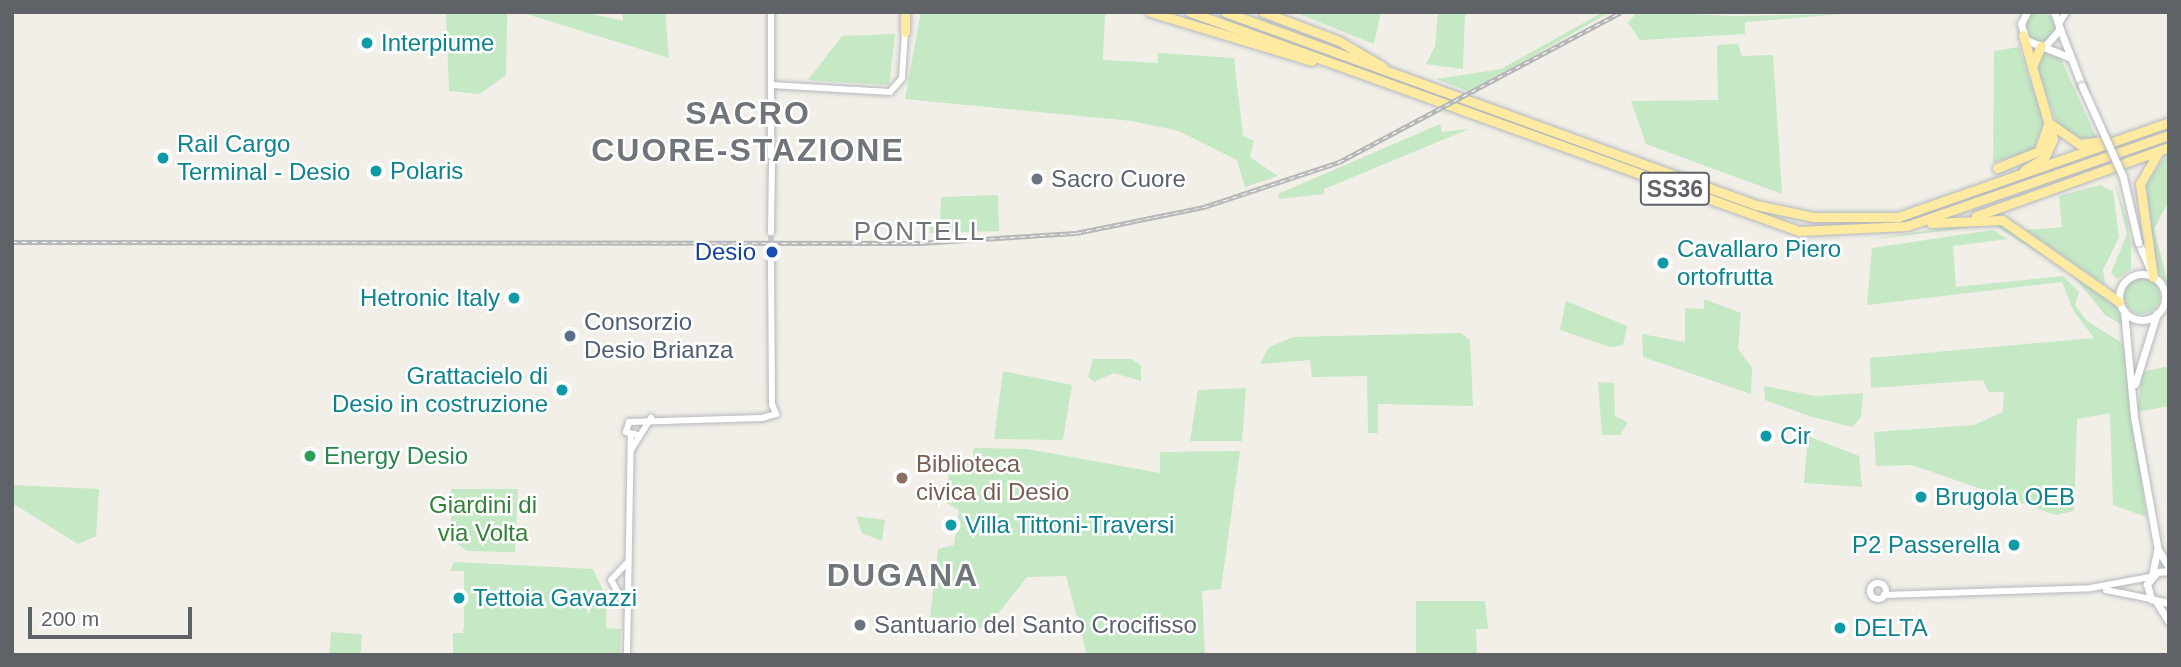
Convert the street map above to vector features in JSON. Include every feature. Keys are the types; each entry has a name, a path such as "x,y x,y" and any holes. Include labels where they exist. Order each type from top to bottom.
{"highway":[{"path":"905,12 905,32"},
{"path":"1150,12 1278,56 1334,65"},
{"name":"SS36","path":"1190,12 1751,218 1833,233 1912,224 2169,135"},
{"name":"SS36","path":"1225,12 1789,214 1888,219 1979,192 2169,122"},
{"path":"1263,12 1340,39 1389,72"},
{"path":"1979,192 2044,158 2051,121 2023,36"},
{"path":"2032,67 2043,46"},
{"path":"2051,121 2085,145 2169,116"},
{"path":"1997,168 2039,151 2051,121"},
{"path":"1961,220 2169,147"},
{"path":"2153,277 2140,184 2151,158 2169,147"},
{"path":"1912,224 2002,220 2122,306"}],"main road":[{"path":"2027,12 2023,36 2068,57"},
{"path":"2054,12 2068,57 2123,177 2140,252 2165,296 2157,313 2132,398"},
{"path":"2043,46 2060,25"},
{"path":"2140,252 2132,276 2121,287 2132,398 2158,550 2169,569 2151,576"},
{"path":"2132,276 2153,277"},
{"path":"2122,306 2138,319 2157,313"},
{"path":"2158,550 2151,576 2154,601 2169,622"},
{"path":"2154,601 2169,603"}],"street":[{"path":"771,12 771,232"},
{"path":"2060,25 2066,12"},
{"path":"771,85 890,92 902,78 905,32"},
{"path":"637,433 626,426 651,418 777,412 772,404 771,260"},
{"path":"637,433 651,418"},
{"path":"627,655 630,451 637,433 637,421"},
{"path":"627,614 611,580 628,561"},
{"path":"619,574 627,582"},
{"path":"1902,590 1875,598 1870,590 1884,586 1902,590 2091,588 2151,576"},
{"path":"616,589 627,582"},
{"path":"1884,586 1884,595"},
{"path":"2091,588 2154,601"}],"green space":[{"path":"446,12 507,14 506,75 480,94 449,91"},
{"path":"520,12 583,12 623,21 623,12 665,12 669,58"},
{"path":"921,12 1105,12 1103,60 1158,63 1158,53 1234,58 1243,136 1254,141 1250,157 1278,176 1245,187 1237,160 1179,131 1132,121 905,99"},
{"path":"1294,12 1381,12 1374,44"},
{"path":"1438,12 1465,12 1463,69 1426,64 1435,46"},
{"path":"1603,12 1610,12 1470,92 1436,79 1501,69"},
{"path":"1637,12 1734,16 1843,14 1745,22 1745,34 1640,40 1628,23"},
{"path":"2040,12 2051,16 2055,27 2051,38 2040,42 2029,38 2025,27 2029,16"},
{"path":"895,34 889,85 808,80 842,36"},
{"path":"1738,44 1742,56 1773,55 1782,194 1646,144 1631,101 1718,100 1717,45"},
{"path":"2019,47 2044,122 2033,150 1993,163 1994,51"},
{"path":"2046,51 2060,57 2097,139 2074,138 2057,124 2035,65"},
{"path":"1440,124 1442,132 1469,129 1324,189 1324,194 1279,199 1278,194"},
{"path":"2169,152 2169,201 2154,229 2169,287 2155,266 2146,183"},
{"path":"2114,179 2127,219 2131,247 2131,269 2118,279 2111,273 2127,234"},
{"path":"2100,185 2113,191 2119,237 2103,270 2105,285 2025,230 2062,227 2059,196"},
{"path":"998,195 999,231 930,233 930,226 940,226 941,197"},
{"path":"1982,222 2002,223 2116,304 2124,326 2105,315 2072,274 1994,225 1866,240"},
{"path":"1993,230 2008,239 1953,246 1956,287 2063,276 2079,292 2075,305 2087,321 2125,345 2146,517 2113,505 2110,413 2077,419 2074,511 2056,515 1912,465 1876,466 1874,432 1974,425 2003,412 2004,392 1989,392 1983,380 1871,388 1870,358 2094,338 2073,310 2062,282 1867,305 1872,248"},
{"path":"2142,278 2155,283 2160,296 2155,309 2142,314 2129,309 2124,296 2129,283"},
{"path":"1704,299 1741,313 1738,349 1752,368 1751,394 1643,357 1642,334 1685,342 1685,308 1704,309"},
{"path":"1566,301 1627,326 1623,345 1610,347 1560,330"},
{"path":"1461,333 1470,340 1473,406 1378,404 1378,433 1368,433 1367,376 1312,377 1310,360 1260,364 1269,347 1293,337"},
{"path":"1093,359 1131,359 1141,365 1141,381 1114,373 1094,382 1088,377"},
{"path":"2169,366 2169,406 2137,412 2142,372"},
{"path":"1003,371 1072,385 1063,440 994,439"},
{"path":"1598,382 1614,383 1615,416 1628,422 1620,435 1602,435"},
{"path":"1764,386 1816,396 1863,393 1861,417 1852,427 1809,416 1765,400"},
{"path":"1246,388 1242,441 1190,441 1198,390"},
{"path":"1808,436 1859,456 1862,487 1804,483"},
{"path":"974,448 1027,449 1160,473 1160,452 1240,451 1221,589 1202,591 1205,655 1087,655 1066,576 1027,577 988,627 928,636 938,549 954,545 959,510 945,502 951,460 972,463"},
{"path":"12,485 99,489 96,536 78,544 12,503"},
{"name":"Giardini di via Volta","path":"451,489 518,489 515,552 467,551 458,544 451,533"},
{"path":"856,516 885,520 882,541 862,533"},
{"path":"454,562 593,569 607,599 606,628 621,629 620,655 453,655 453,633 463,633 464,626 464,571 450,571"},
{"path":"1416,601 1485,601 1488,629 1476,629 1477,655 1416,655"},
{"path":"331,632 362,634 360,655 329,655"}],"tunnel":[{"path":"771,232 771,260"}],"railway":[{"path":"12,242 920,243 1076,233 1204,207 1339,162 1621,12"}],"place":[{"name":"Interpiume","path":"367,43"},
{"name":"Rail Cargo Terminal - Desio","path":"163,158"},
{"name":"Polaris","path":"376,171"},
{"name":"Sacro Cuore","path":"1037,179"},
{"name":"Desio","path":"772,252"},
{"name":"Cavallaro Piero ortofrutta","path":"1663,263"},
{"name":"Hetronic Italy","path":"514,298"},
{"name":"Consorzio Desio Brianza","path":"570,336"},
{"name":"Grattacielo di Desio in costruzione","path":"562,390"},
{"name":"Cir","path":"1766,436"},
{"name":"Energy Desio","path":"310,456"},
{"name":"Biblioteca civica di Desio","path":"902,478"},
{"name":"Brugola OEB","path":"1921,497"},
{"name":"Villa Tittoni-Traversi","path":"951,525"},
{"name":"P2 Passerella","path":"2014,545"},
{"name":"Tettoia Gavazzi","path":"459,598"},
{"name":"Santuario del Santo Crocifisso","path":"860,625"},
{"name":"DELTA","path":"1840,628"}],"district":[{"name":"SACRO CUORE-STAZIONE","path":"748,132"},
{"name":"PONTELL","path":"920,232"},
{"name":"DUGANA","path":"903,575"}]}
